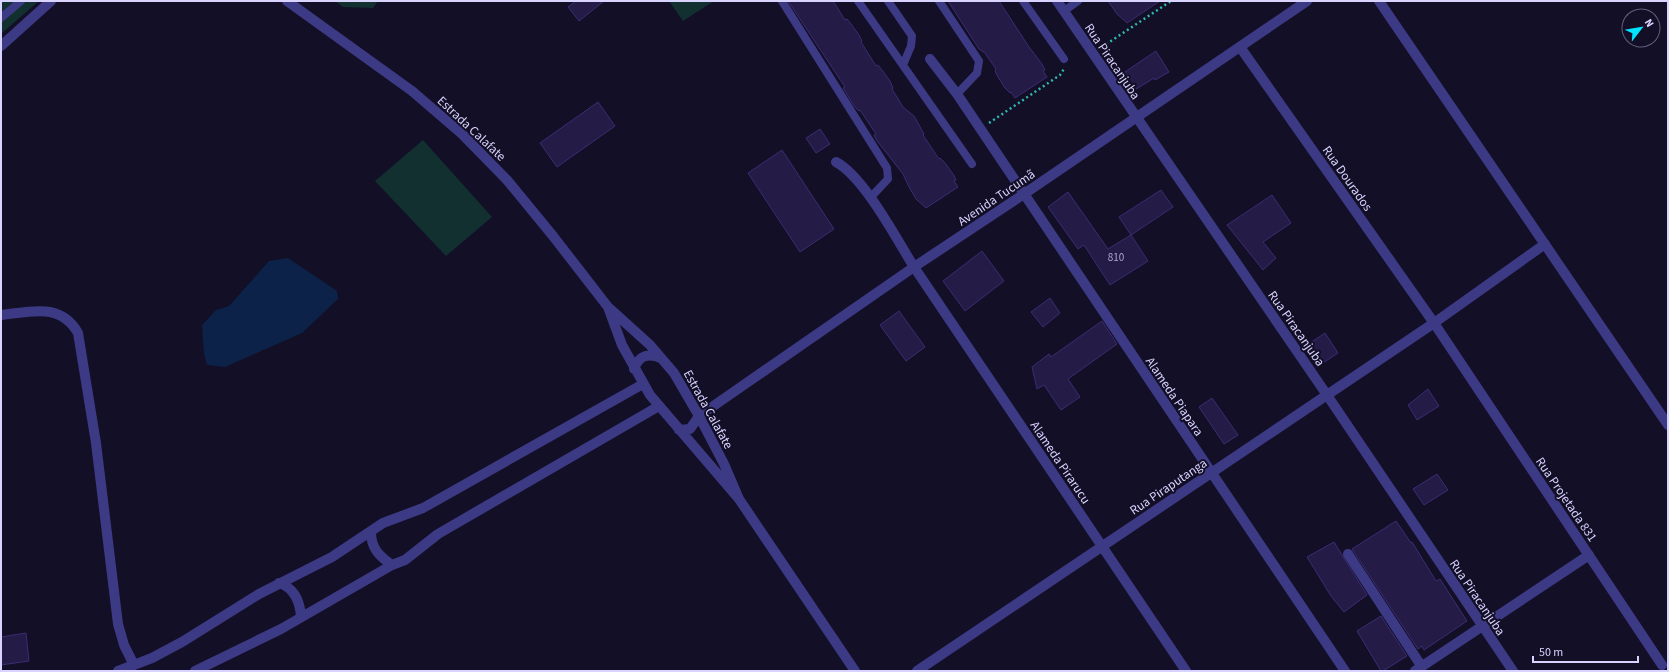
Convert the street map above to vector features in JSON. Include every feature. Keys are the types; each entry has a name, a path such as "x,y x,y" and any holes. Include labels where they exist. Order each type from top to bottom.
{"street":[{"path":"1,46 51,1"},
{"name":"Estrada Calafate","path":"287,1 412,91 462,134 507,180 608,307 634,329 674,373 699,416 724,464 739,499"},
{"name":"Rua Piracanjuba","path":"1058,1 1092,54 1327,395 1513,671"},
{"name":"Avenida Tucumã","path":"679,430 690,429 699,416 914,267 1024,194 1307,1"},
{"path":"1379,1 1668,425"},
{"name":"Rua Dourados","path":"1240,47 1434,323"},
{"name":"Alameda Piapara","path":"930,59 957,94 979,129 1345,671"},
{"path":"836,162 848,169 870,198 914,267"},
{"name":"Rua Piraputanga","path":"917,671 1434,323 1546,244"},
{"name":"Alameda Pirarucu","path":"914,267 1186,671"},
{"name":"Estrada Calafate","path":"608,307 622,345 643,384 679,430 739,499 855,671"},
{"path":"1,315 53,312 67,319 78,333 96,443 118,624 124,645 134,665"},
{"name":"Rua Projetada 831","path":"1419,669 1590,555 1434,323"},
{"path":"634,369 637,361 641,357 654,355 661,358"},
{"path":"118,671 182,642 279,584 332,557 371,532 383,522 423,508 643,384"},
{"path":"195,671 300,618 392,565 405,560 438,534 659,406"},
{"path":"371,532 371,541 374,548 392,565"},
{"path":"1348,554 1419,669"},
{"path":"1590,555 1662,665"},
{"path":"279,584 286,586 295,595 299,605 300,618"}],"lane":[{"path":"1,18 21,1"},
{"path":"782,1 887,168 888,179 870,198"},
{"path":"858,1 972,164"},
{"path":"888,1 912,36 911,46 903,65"},
{"path":"939,1 979,61 977,73 957,94"},
{"path":"1023,1 1064,59"},
{"path":"1064,11 1078,1"}],"path":[{"path":"1092,54 1171,1"},
{"path":"979,129 1060,75 1066,65 1064,59"}],"green space":[{"path":"1,1 39,1 1,34"},
{"path":"335,1 378,1 373,8 343,7"},
{"path":"669,1 714,1 683,21"},
{"path":"423,140 492,217 446,256 375,181"}],"water":[{"path":"288,258 337,291 338,299 302,333 225,367 207,365 204,354 202,325 216,310 229,306 269,261"}],"building":[{"path":"576,1 604,1 579,21 568,7"},
{"path":"788,1 833,1 845,20 847,19 859,35 862,41 861,42 876,66 878,65 890,81 893,88 892,89 903,107 914,116 924,134 923,135 939,159 940,158 945,163 953,174 956,180 954,181 958,187 926,208 916,199 903,174 877,141 874,135 876,134 860,110 859,111 854,106 843,88 845,87"},
{"path":"948,1 999,1 1042,64 1045,70 1043,71 1047,77 1015,98 1011,92 1010,93 1005,88 995,71 996,69 985,53 979,49"},
{"path":"1108,1 1160,1 1127,23 1117,14"},
{"path":"1156,51 1169,72 1155,80 1154,78 1130,93 1119,76"},
{"path":"598,102 615,126 557,167 540,143"},
{"path":"820,129 830,144 816,153 806,138"},
{"path":"782,150 834,229 800,252 748,173"},
{"path":"1161,190 1173,207 1131,235 1119,217"},
{"path":"1068,192 1108,249 1131,235 1148,261 1110,285 1084,245 1078,249 1048,207"},
{"path":"1272,195 1291,223 1263,242 1276,258 1263,270 1227,225"},
{"path":"982,251 1004,281 965,311 943,281"},
{"path":"1050,298 1060,313 1043,327 1031,312"},
{"path":"899,311 925,347 906,361 880,325"},
{"path":"1102,321 1117,344 1068,379 1080,397 1061,410 1044,385 1037,389 1032,367 1049,354 1051,357"},
{"path":"1325,333 1338,353 1320,365 1307,345"},
{"path":"1428,389 1439,406 1417,420 1408,405"},
{"path":"1212,398 1238,435 1224,444 1199,407"},
{"path":"1437,474 1448,490 1424,505 1413,489"},
{"path":"1396,521 1411,543 1412,542 1436,581 1440,579 1467,621 1424,650 1422,646 1418,649 1352,549"},
{"path":"1334,542 1367,595 1344,612 1331,596 1307,557"},
{"path":"1381,616 1407,656 1383,671 1381,671 1357,631"},
{"path":"26,633 29,661 1,665 1,637"}]}
